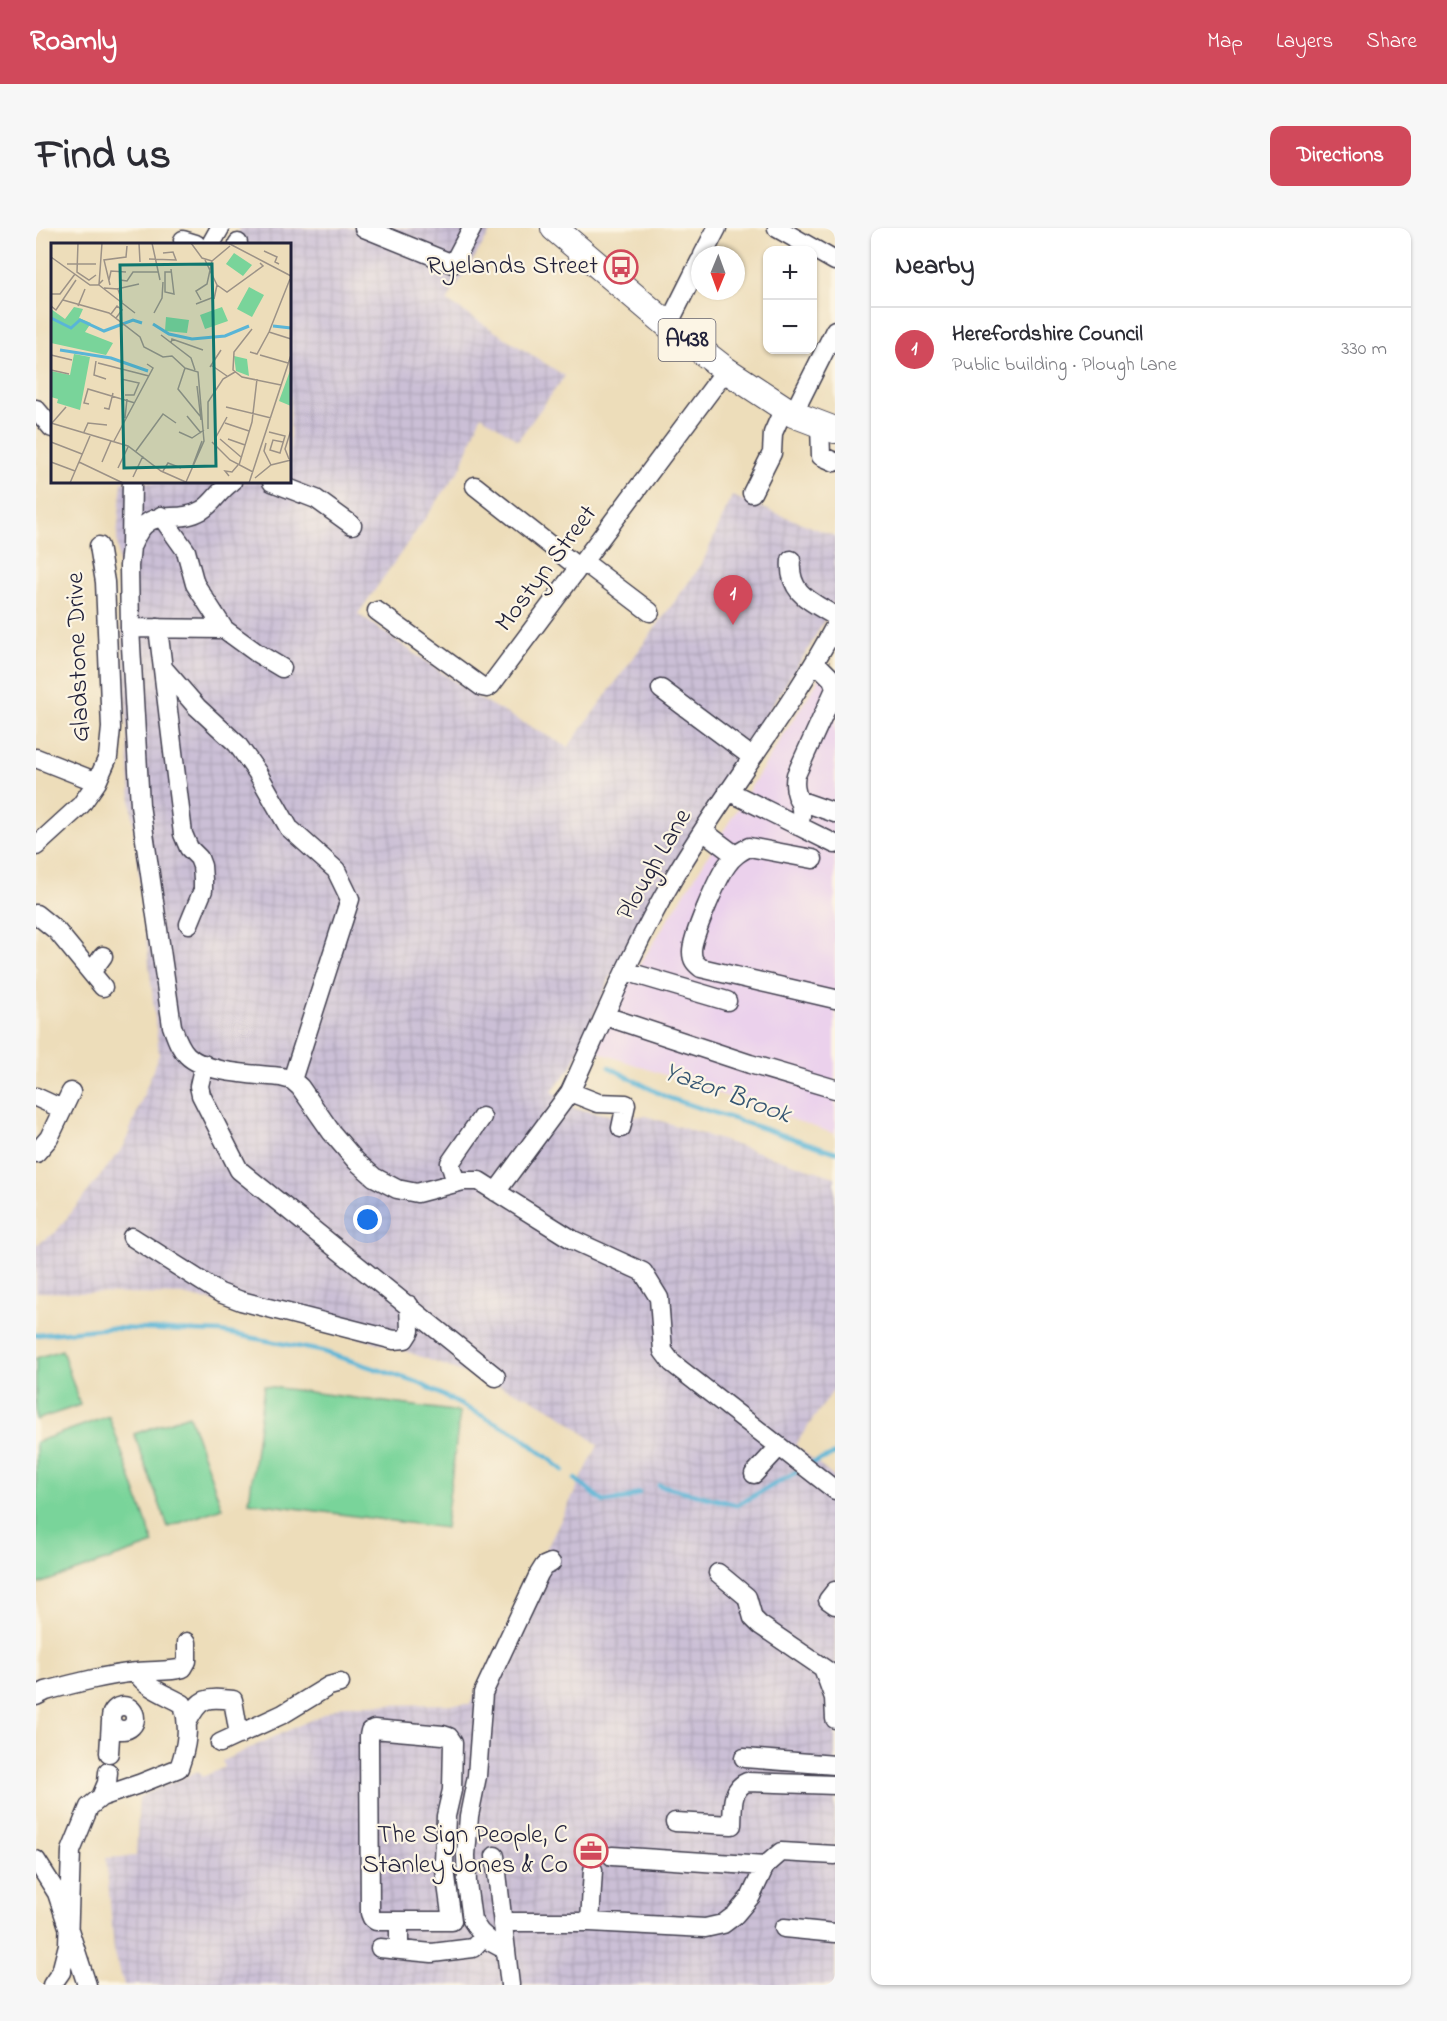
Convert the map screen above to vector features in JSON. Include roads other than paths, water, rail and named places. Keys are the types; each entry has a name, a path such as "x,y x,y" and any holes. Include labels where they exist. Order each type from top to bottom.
{"highway":[{"name":"A438","path":"554,228 668,325 726,370 788,411 827,427"}],"street":[{"path":"212,243 220,228"},
{"path":"363,228 453,264 472,228"},
{"path":"708,246 717,228"},
{"path":"777,228 835,261"},
{"path":"668,325 691,279"},
{"path":"752,493 772,453 773,433 835,330"},
{"name":"Mostyn Street","path":"376,611 482,687 487,688 582,565 726,370"},
{"path":"36,409 51,427"},
{"path":"827,427 821,456 835,462"},
{"path":"132,483 129,566 130,628 140,806 172,1026 187,1056 212,1067 292,1080 300,1087 356,1161 374,1176 397,1189 417,1193 456,1183 479,1181 573,1240 642,1272 659,1298 663,1351 672,1363 835,1490"},
{"path":"131,547 142,526 161,516 196,514 205,509 231,483"},
{"path":"275,483 316,499 352,525"},
{"path":"475,486 650,612"},
{"path":"161,516 186,551 195,584 224,629 282,668"},
{"name":"Gladstone Drive","path":"36,844 81,805 97,782 108,757 111,728 105,582 99,546"},
{"path":"790,560 793,583 800,593 835,616"},
{"name":"Plough Lane","path":"496,1192 570,1092 625,971 672,879 814,662 835,626"},
{"path":"130,628 224,629"},
{"path":"158,628 183,834 189,848 199,858 203,873 202,890 189,924"},
{"path":"798,826 802,817 802,809 794,783 796,775 835,686 832,679 814,662"},
{"path":"163,668 197,707 237,744 257,772 289,828 336,870 350,899 292,1080"},
{"path":"661,690 752,757"},
{"path":"36,758 57,759 97,782"},
{"path":"728,791 835,844"},
{"path":"798,800 835,813"},
{"path":"703,831 735,855"},
{"path":"813,859 749,847 735,855 726,866 694,935 692,951 694,962 701,968 835,999"},
{"path":"36,914 57,931 103,987"},
{"path":"92,971 103,956"},
{"path":"625,971 728,1001"},
{"path":"605,1016 750,1065 835,1089"},
{"path":"204,1064 199,1086 201,1095 239,1170 496,1377"},
{"path":"36,1153 49,1138 71,1092"},
{"path":"570,1092 598,1103 626,1104 621,1128"},
{"path":"36,1097 62,1109"},
{"path":"456,1183 450,1163 482,1117"},
{"path":"132,1237 220,1293 241,1301 394,1340 405,1339 410,1331 409,1305"},
{"path":"754,1474 779,1447"},
{"path":"506,1950 480,1932 472,1920 469,1906 466,1855 469,1816 478,1766 483,1693 538,1574 544,1566 551,1563"},
{"path":"717,1573 747,1597 753,1618 760,1625 829,1672 835,1719"},
{"path":"835,1592 828,1600 835,1605"},
{"path":"36,1696 45,1691 77,1683 136,1672 171,1671 183,1668 187,1661 187,1642"},
{"path":"136,1672 141,1680 154,1690 183,1704 188,1721"},
{"path":"220,1743 284,1714 329,1686 340,1683"},
{"path":"52,1985 61,1972 65,1959 71,1851 89,1808 101,1797 178,1768 185,1752 188,1721 196,1705 210,1698 233,1700 239,1735"},
{"path":"101,1797 107,1783 111,1721"},
{"path":"374,1729 443,1735 449,1737 453,1743 452,1790 446,1816 444,1862 452,1921 399,1921 376,1921 370,1913 369,1736 370,1731 374,1729"},
{"path":"744,1758 835,1765"},
{"path":"675,1822 732,1825 733,1800 736,1791 739,1785 747,1782 835,1785"},
{"path":"503,1922 590,1922 705,1928 723,1924 735,1915 751,1896 765,1866 782,1852 835,1855"},
{"path":"495,1856 510,1985"},
{"path":"612,1856 765,1866"},
{"path":"36,1860 57,1893 87,1985"},
{"path":"590,1922 593,1870"},
{"path":"399,1921 399,1949"},
{"path":"784,1928 835,1932"},
{"path":"380,1948 432,1953 473,1948 484,1936"}],"waterway":[{"name":"Yazor Brook","path":"609,1067 666,1097 835,1152"},
{"path":"36,1335 109,1328 221,1332 321,1351 419,1383 519,1435 563,1470"},
{"path":"810,1464 835,1454"},
{"path":"659,1485 737,1505 800,1470"},
{"path":"575,1479 604,1502 625,1499 639,1493"}],"place":[{"name":"Ryelands Street","path":"621,267"},
{"name":"Herefordshire Council","path":"733,625"},
{"name":"The Sign People, C Stanley Jones & Co","path":"591,1851"}]}
